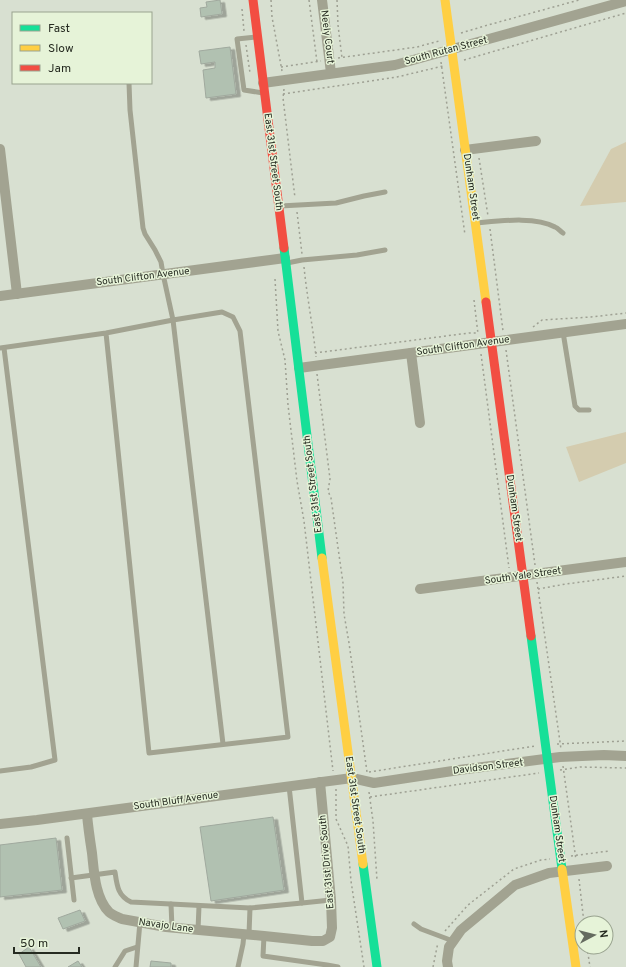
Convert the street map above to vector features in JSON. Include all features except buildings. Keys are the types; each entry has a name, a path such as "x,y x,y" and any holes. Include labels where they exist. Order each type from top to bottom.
{"street":[{"name":"East 31st Street South","path":"253,0 330,622 377,967"},
{"name":"Neely Court","path":"322,0 331,73"},
{"name":"Dunham Street","path":"445,0 576,967"},
{"name":"South Rutan Street","path":"263,82 395,65 626,1"},
{"path":"466,150 536,141"},
{"path":"0,149 17,294"},
{"name":"South Clifton Avenue","path":"0,296 163,274 286,261"},
{"name":"South Clifton Avenue","path":"299,368 492,343 504,335 563,332 626,324"},
{"path":"411,354 420,423"},
{"name":"South Yale Street","path":"420,589 626,562"},
{"name":"Davidson Street","path":"352,778 367,777 374,783 459,770 562,757 604,754 626,756"},
{"name":"South Bluff Avenue","path":"0,824 87,814 352,778"},
{"name":"East 31st Drive South","path":"320,782 331,900 332,928 330,937 327,940"},
{"name":"Navajo Lane","path":"87,814 98,892 102,902 109,912 122,919 172,928 319,942 327,940"},
{"path":"448,967 447,961 449,947 461,930 515,885 549,873 607,866"}],"lane":[{"path":"258,37 238,39 244,90 265,93"},
{"path":"130,84 130,110 143,228 148,240 160,257 173,320 223,744"},
{"path":"279,207 336,203 385,192"},
{"path":"476,223 523,221 540,222 555,227 563,233"},
{"path":"286,261 357,255 385,250"},
{"path":"0,770 31,767 55,760 2,348 106,333 222,312 233,317 240,331 288,738 149,753 106,333"},
{"path":"563,332 575,406 579,410 589,410"},
{"path":"288,786 302,903"},
{"path":"67,838 74,900"},
{"path":"72,878 115,872 117,885 122,897 132,902 250,908 331,900"},
{"path":"171,904 172,928"},
{"path":"198,930 199,906"},
{"path":"238,967 243,944 247,934 250,908"},
{"path":"136,967 140,922"},
{"path":"414,924 428,932 453,941"},
{"path":"264,936 262,956 327,964 338,967"},
{"path":"115,967 125,951 137,947"}],"path":[{"path":"271,0 272,17 284,80 283,98 330,479 328,492 333,509 343,583 344,614 370,796 377,880"},
{"path":"309,0 317,62"},
{"path":"337,0 342,58"},
{"path":"281,67 417,48 488,25 579,0"},
{"path":"242,7 250,76"},
{"path":"478,148 583,915"},
{"path":"275,278 278,331 285,360 288,405 297,481 304,522 336,793 336,819 348,846 351,881 364,967"},
{"path":"526,328 534,327 542,320 626,313"},
{"path":"315,353 468,333 490,332 504,335"},
{"path":"538,589 626,576"},
{"path":"367,777 526,747 626,741"},
{"path":"370,796 580,767 626,768"},
{"path":"588,955 590,967"}],"shaded area":[{"path":"626,142 626,202 580,206 611,149"},
{"path":"626,432 626,463 579,482 566,447"}],"traffic: fast":[{"path":"284,248 322,558"},
{"path":"531,636 562,869"},
{"path":"363,864 377,967"}],"traffic: slow":[{"path":"445,0 486,302"},
{"path":"322,558 363,864"},
{"path":"562,869 576,967"}],"traffic: jam":[{"path":"253,0 284,248"},
{"path":"486,302 531,636"}]}
